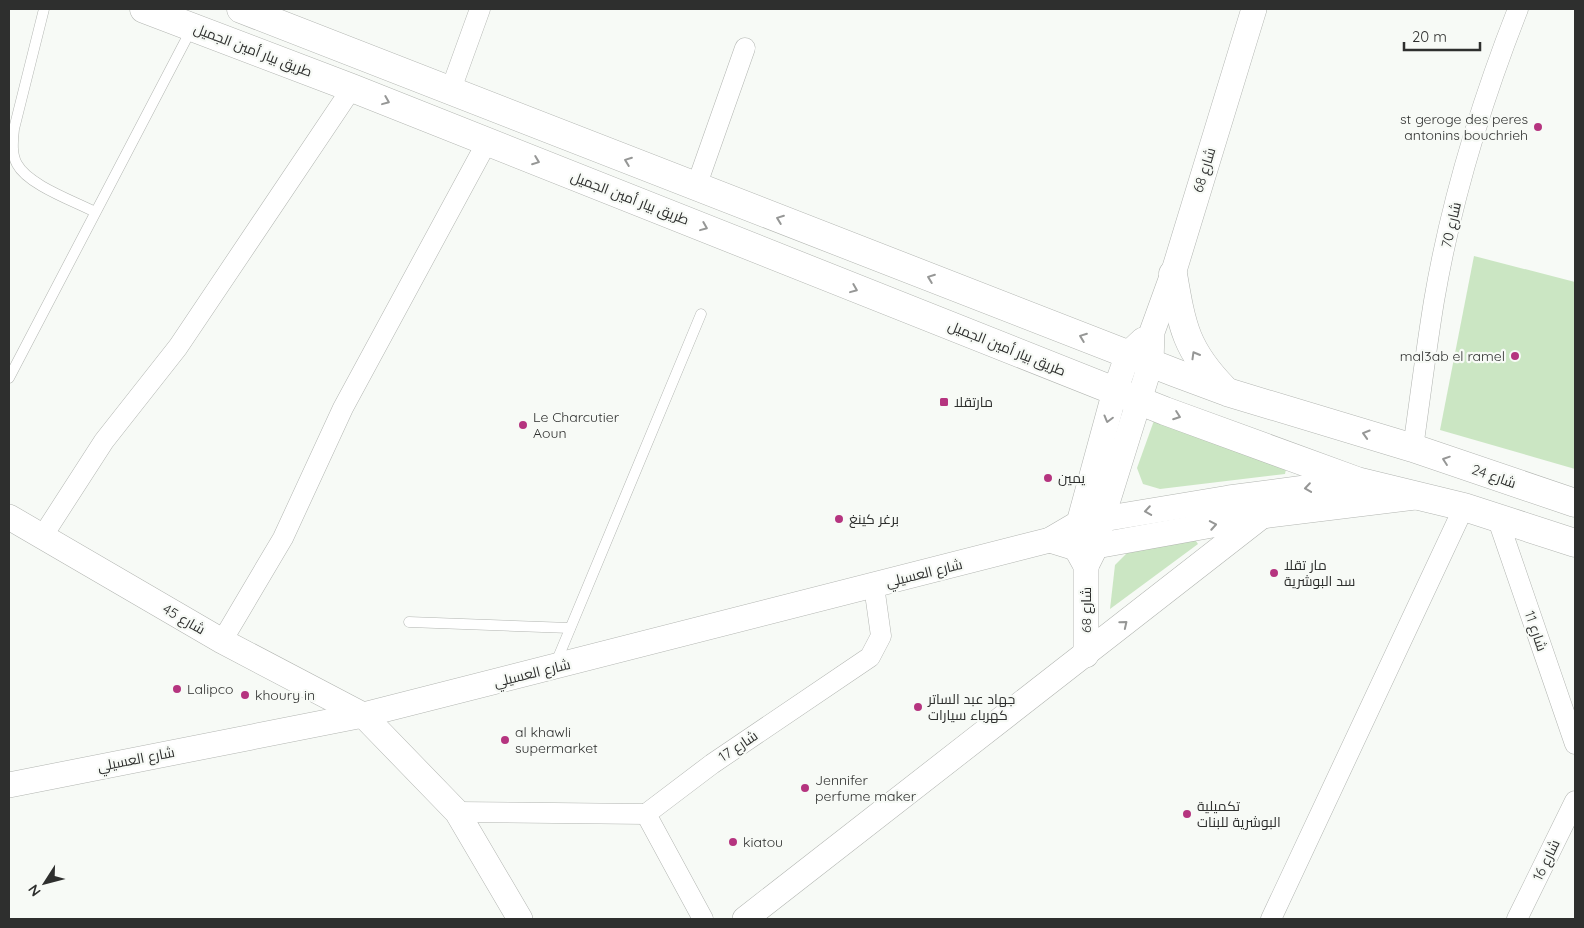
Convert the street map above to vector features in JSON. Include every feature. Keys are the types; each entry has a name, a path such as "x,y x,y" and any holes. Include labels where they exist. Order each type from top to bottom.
{"main road":[{"name":"طريق بيار أمين الجميل","path":"144,9 352,88 1127,396 1357,481 1464,507"},
{"path":"241,9 450,92 1140,358"},
{"path":"1174,274 1178,305 1194,353 1207,371 1227,392"},
{"name":"شارع 24","path":"1140,358 1227,392 1413,448 1575,504"},
{"path":"1357,481 1394,474 1550,519 1575,522"},
{"path":"1464,507 1575,543"}],"street":[{"path":"450,92 480,9"},
{"name":"شارع 68","path":"1086,655 1086,553 1091,521 1127,396 1140,358 1174,274 1254,9"},
{"name":"شارع 70","path":"1413,448 1434,300 1467,154 1498,61 1518,9"},
{"path":"696,187 744,48"},
{"path":"42,538 104,441 178,347 352,88"},
{"path":"222,641 283,538 344,408 487,142"},
{"name":"شارع العسيلي","path":"9,785 363,714 554,668 1050,540 1091,521 1183,505 1357,481"},
{"path":"1050,540 1086,553 1262,516 1420,496"},
{"path":"1271,919 1464,507"},
{"path":"745,919 1262,516"},
{"name":"شارع 45","path":"9,517 42,538 222,641 363,714 457,812 520,919"},
{"name":"شارع 11","path":"1497,518 1575,744"},
{"name":"شارع 17","path":"646,814 712,764 870,657 878,645 882,629 874,586"},
{"name":"شارع 16","path":"1517,919 1575,801"},
{"path":"457,812 646,814 703,919"}],"lane":[{"path":"44,9 14,129 12,145 16,163 28,178 95,212"},
{"path":"9,378 192,27"},
{"path":"554,668 701,314"},
{"path":"409,622 570,628"}],"green space":[{"name":"mal3ab el ramel","path":"1474,256 1575,282 1575,469 1440,430"},
{"path":"1156,415 1287,464 1285,474 1160,489 1143,484 1137,468"},
{"path":"1194,538 1198,544 1110,609 1115,565 1127,553"}],"place":[{"name":"st geroge des peres antonins bouchrieh","path":"1538,127"},
{"name":"mal3ab el ramel","path":"1515,356"},
{"name":"مارتقلا","path":"944,402"},
{"name":"Le Charcutier Aoun","path":"523,425"},
{"name":"يمين","path":"1048,478"},
{"name":"برغر كينغ","path":"839,519"},
{"name":"مار تقلا سد البوشرية","path":"1274,573"},
{"name":"Lalipco","path":"177,689"},
{"name":"khoury in","path":"245,695"},
{"name":"جهاد عبد الساتر كهرباء سيارات","path":"918,707"},
{"name":"al khawli supermarket","path":"505,740"},
{"name":"Jennifer perfume maker","path":"805,788"},
{"name":"تكميلية البوشرية للبنات","path":"1187,814"},
{"name":"kiatou","path":"733,842"}]}
